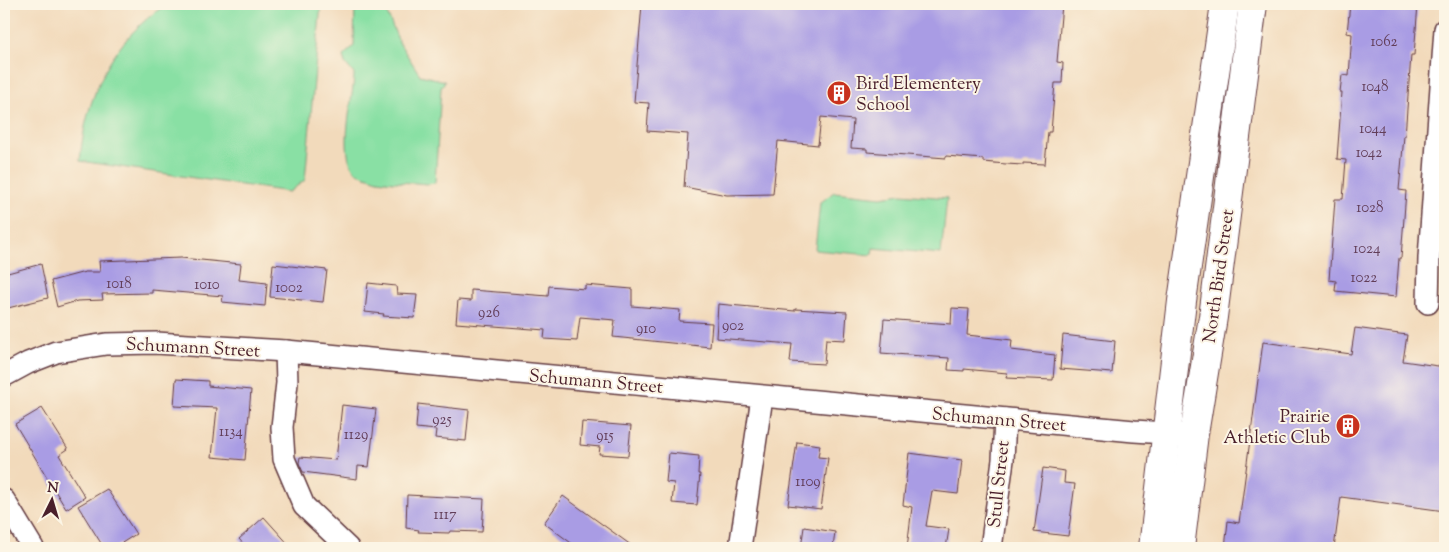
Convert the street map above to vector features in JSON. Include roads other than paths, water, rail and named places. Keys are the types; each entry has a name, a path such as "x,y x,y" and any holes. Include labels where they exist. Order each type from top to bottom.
{"street":[{"name":"North Bird Street","path":"1153,548 1182,301 1225,4"},
{"name":"North Bird Street","path":"1180,548 1194,434 1213,317 1253,4"},
{"path":"1428,303 1439,202 1445,30"},
{"name":"Schumann Street","path":"4,376 28,363 56,352 106,344 156,343 286,351 762,397 1194,434"},
{"path":"286,351 287,383 282,427 284,459 304,506 348,548"},
{"path":"740,548 762,397"},
{"name":"Stull Street","path":"991,548 1003,460 1005,419"},
{"path":"4,500 34,548"}],"place":[{"name":"Bird Elementery School","path":"839,93"},
{"name":"Prairie Athletic Club","path":"1348,426"}]}
